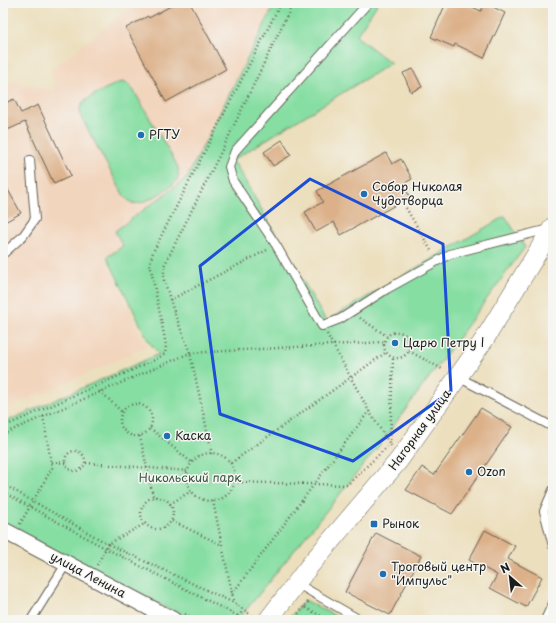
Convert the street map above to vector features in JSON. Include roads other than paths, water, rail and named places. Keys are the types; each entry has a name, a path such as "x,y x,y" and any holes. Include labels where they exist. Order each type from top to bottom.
{"street":[{"name":"Нагорная улица","path":"268,620 326,546 450,377 484,340 553,228"},
{"name":"улица Ленина","path":"3,530 173,620"}],"lane":[{"path":"368,3 235,151 229,167 234,181 276,245 322,326 340,319 387,289 450,254 553,228"},
{"path":"3,254 23,236 35,219 30,160"},
{"path":"450,377 553,427"},
{"path":"553,490 544,511 553,546"},
{"path":"31,620 66,564"},
{"path":"296,583 360,620"},
{"path":"545,620 553,603"}],"place":[{"name":"РГТУ","path":"141,135"},
{"name":"Собор Николая Чудотворца","path":"364,194"},
{"name":"Царю Петру I","path":"395,343"},
{"name":"Каска","path":"167,436"},
{"name":"Ozon","path":"469,472"},
{"name":"Рынок","path":"374,524"},
{"name":"Троговый центр \"Импульс\"","path":"383,574"}],"park label":[{"name":"Никольский парк","path":"190,478"}]}
